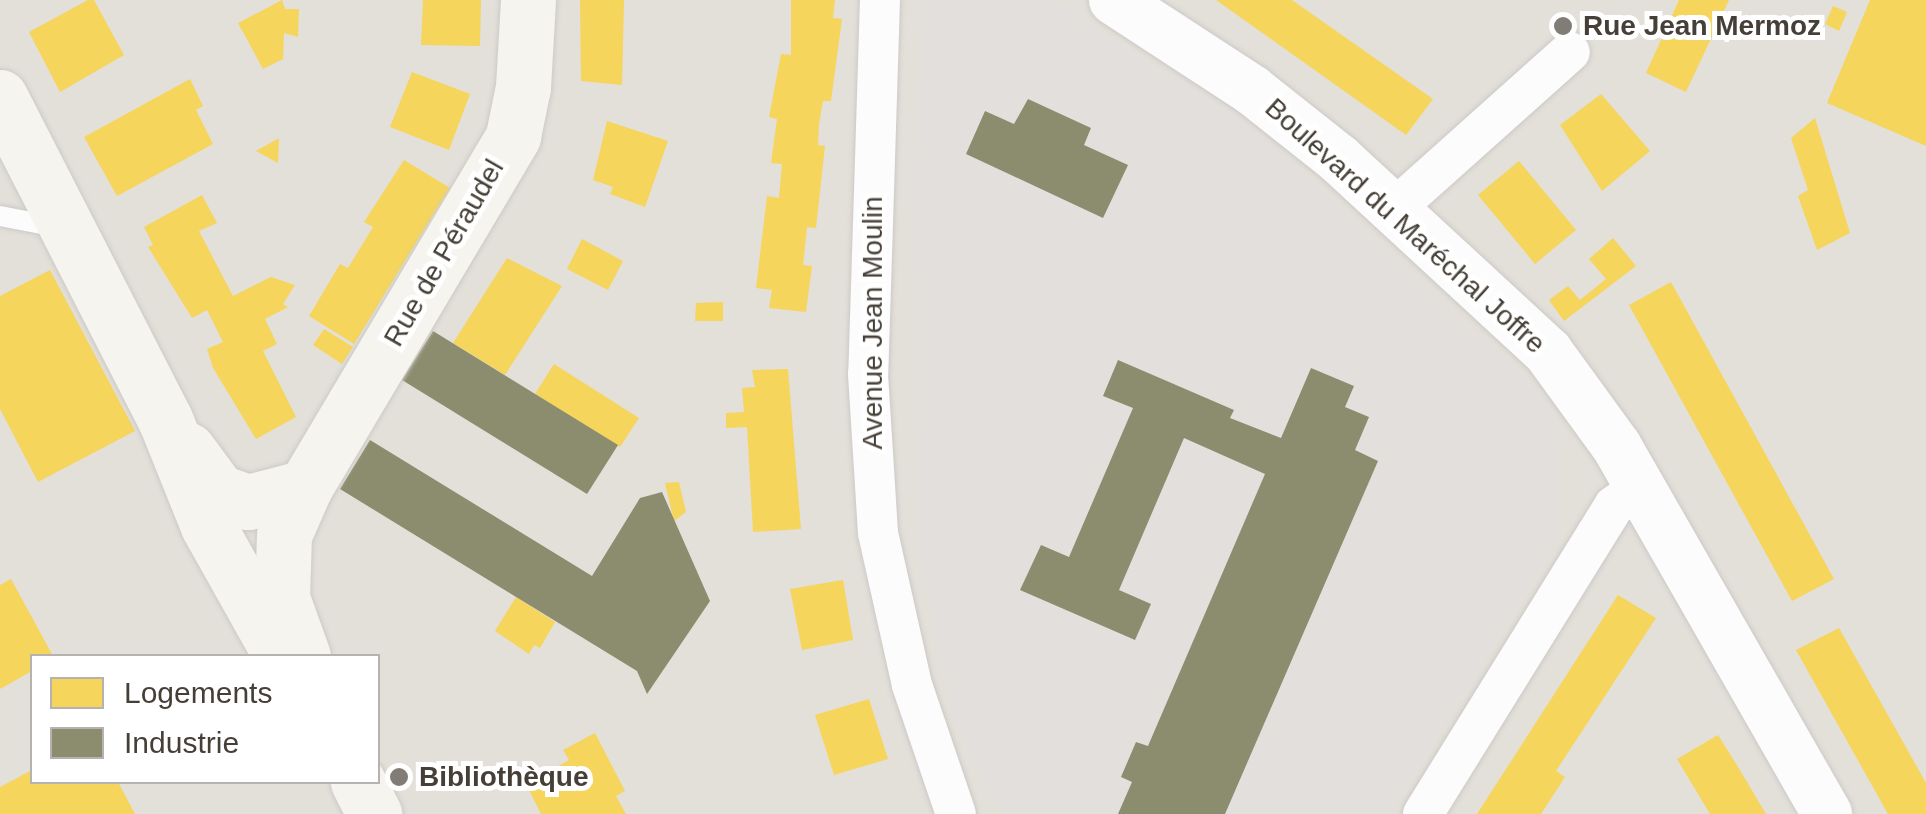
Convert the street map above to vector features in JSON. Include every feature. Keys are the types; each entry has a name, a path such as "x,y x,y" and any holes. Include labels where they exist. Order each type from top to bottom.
{"main road":[{"name":"Rue de Péraudel","path":"301,654 282,598 284,535 306,488 513,136 524,87 528,0"},
{"path":"0,97 166,419 208,526 279,654"},
{"path":"166,419 219,492 248,502 306,488"},
{"path":"359,784 374,814"}],"street":[{"name":"Avenue Jean Moulin","path":"880,0 868,374 878,533 912,685 956,814"},
{"name":"Boulevard du Maréchal Joffre","path":"1114,0 1252,90 1548,352 1592,407 1827,814"},
{"path":"1392,210 1570,52"},
{"path":"1424,814 1614,506 1639,488"}],"lane":[{"path":"0,216 56,227 74,239"}],"shaded area":[{"path":"0,0 1926,0 1926,814 0,814"},
{"path":"928,0 1051,0 1249,121 1551,400 1560,535 1392,814 1002,814 954,721 916,541 912,167"}],"building: Logements":[{"path":"94,0 124,55 60,92 29,32"},
{"path":"282,0 285,9 299,9 298,37 284,33 283,59 263,69 238,23"},
{"path":"423,0 481,0 480,46 421,45"},
{"path":"580,0 624,0 622,85 581,81"},
{"path":"791,0 835,0 833,18 842,19 831,101 823,101 819,124 818,145 825,146 816,228 807,227 803,265 812,266 806,312 769,308 772,290 756,288 767,196 779,198 782,164 771,163 777,119 769,117 781,54 791,55"},
{"path":"1216,0 1292,0 1433,99 1406,135"},
{"path":"1679,0 1729,0 1686,92 1646,73"},
{"path":"1870,0 1926,0 1926,146 1827,103"},
{"path":"1833,6 1847,12 1839,31 1825,24"},
{"path":"412,72 470,94 449,150 390,127"},
{"path":"190,79 203,106 196,110 213,144 117,196 84,137"},
{"path":"1601,94 1650,151 1602,191 1560,125"},
{"path":"1815,118 1850,233 1817,250 1798,196 1808,190 1791,138"},
{"path":"607,121 668,141 645,207 610,194 613,187 593,180"},
{"path":"279,138 278,163 256,151"},
{"path":"404,160 450,188 354,344 309,316 340,264 348,268 373,227 364,222"},
{"path":"1519,161 1576,230 1535,264 1478,195"},
{"path":"202,195 217,223 199,231 233,296 271,277 295,285 283,304 288,307 265,319 277,344 263,351 296,417 256,439 213,368 207,349 223,342 207,310 192,318 148,247 153,245 144,227"},
{"path":"1613,238 1636,266 1564,321 1549,300 1568,286 1580,300 1606,279 1589,259"},
{"path":"582,239 623,261 608,290 567,269"},
{"path":"507,258 562,286 505,375 453,343"},
{"path":"50,270 135,431 38,482 0,409 0,296"},
{"path":"1671,282 1834,579 1792,601 1629,305"},
{"path":"723,302 723,321 695,321 696,303"},
{"path":"324,329 353,347 342,364 313,345"},
{"path":"554,364 639,418 620,447 535,394"},
{"path":"788,369 801,529 753,532 747,427 726,428 726,413 744,412 742,388 755,387 752,370"},
{"path":"679,482 686,512 674,521 665,483"},
{"path":"11,579 52,654 30,654 30,672 0,689 0,585"},
{"path":"843,580 853,640 802,650 790,589"},
{"path":"1618,595 1656,618 1556,771 1565,777 1541,814 1477,814"},
{"path":"516,597 555,622 540,648 534,645 529,654 495,631"},
{"path":"1839,628 1926,783 1926,814 1888,814 1796,650"},
{"path":"869,699 888,759 834,775 815,715"},
{"path":"595,733 625,791 616,796 626,814 541,814 526,784 569,760 563,750"},
{"path":"1718,735 1766,814 1710,814 1677,759"},
{"path":"30,771 30,784 119,784 135,814 0,814 0,787"}],"building: Industrie":[{"path":"1028,99 1091,128 1084,145 1128,165 1103,218 966,154 985,111 1014,124"},
{"path":"433,331 618,445 587,494 402,380"},
{"path":"1118,360 1234,410 1230,418 1281,438 1311,368 1354,386 1345,407 1369,417 1355,450 1378,461 1225,814 1118,814 1132,782 1121,777 1136,742 1148,746 1265,474 1184,438 1119,590 1151,604 1135,640 1020,590 1041,545 1069,557 1133,408 1103,396"},
{"path":"370,440 592,576 640,498 662,492 710,601 647,694 637,671 340,489"}],"place":[{"name":"Rue Jean Mermoz","path":"1563,26"},
{"name":"Bibliothèque","path":"399,777"}]}
